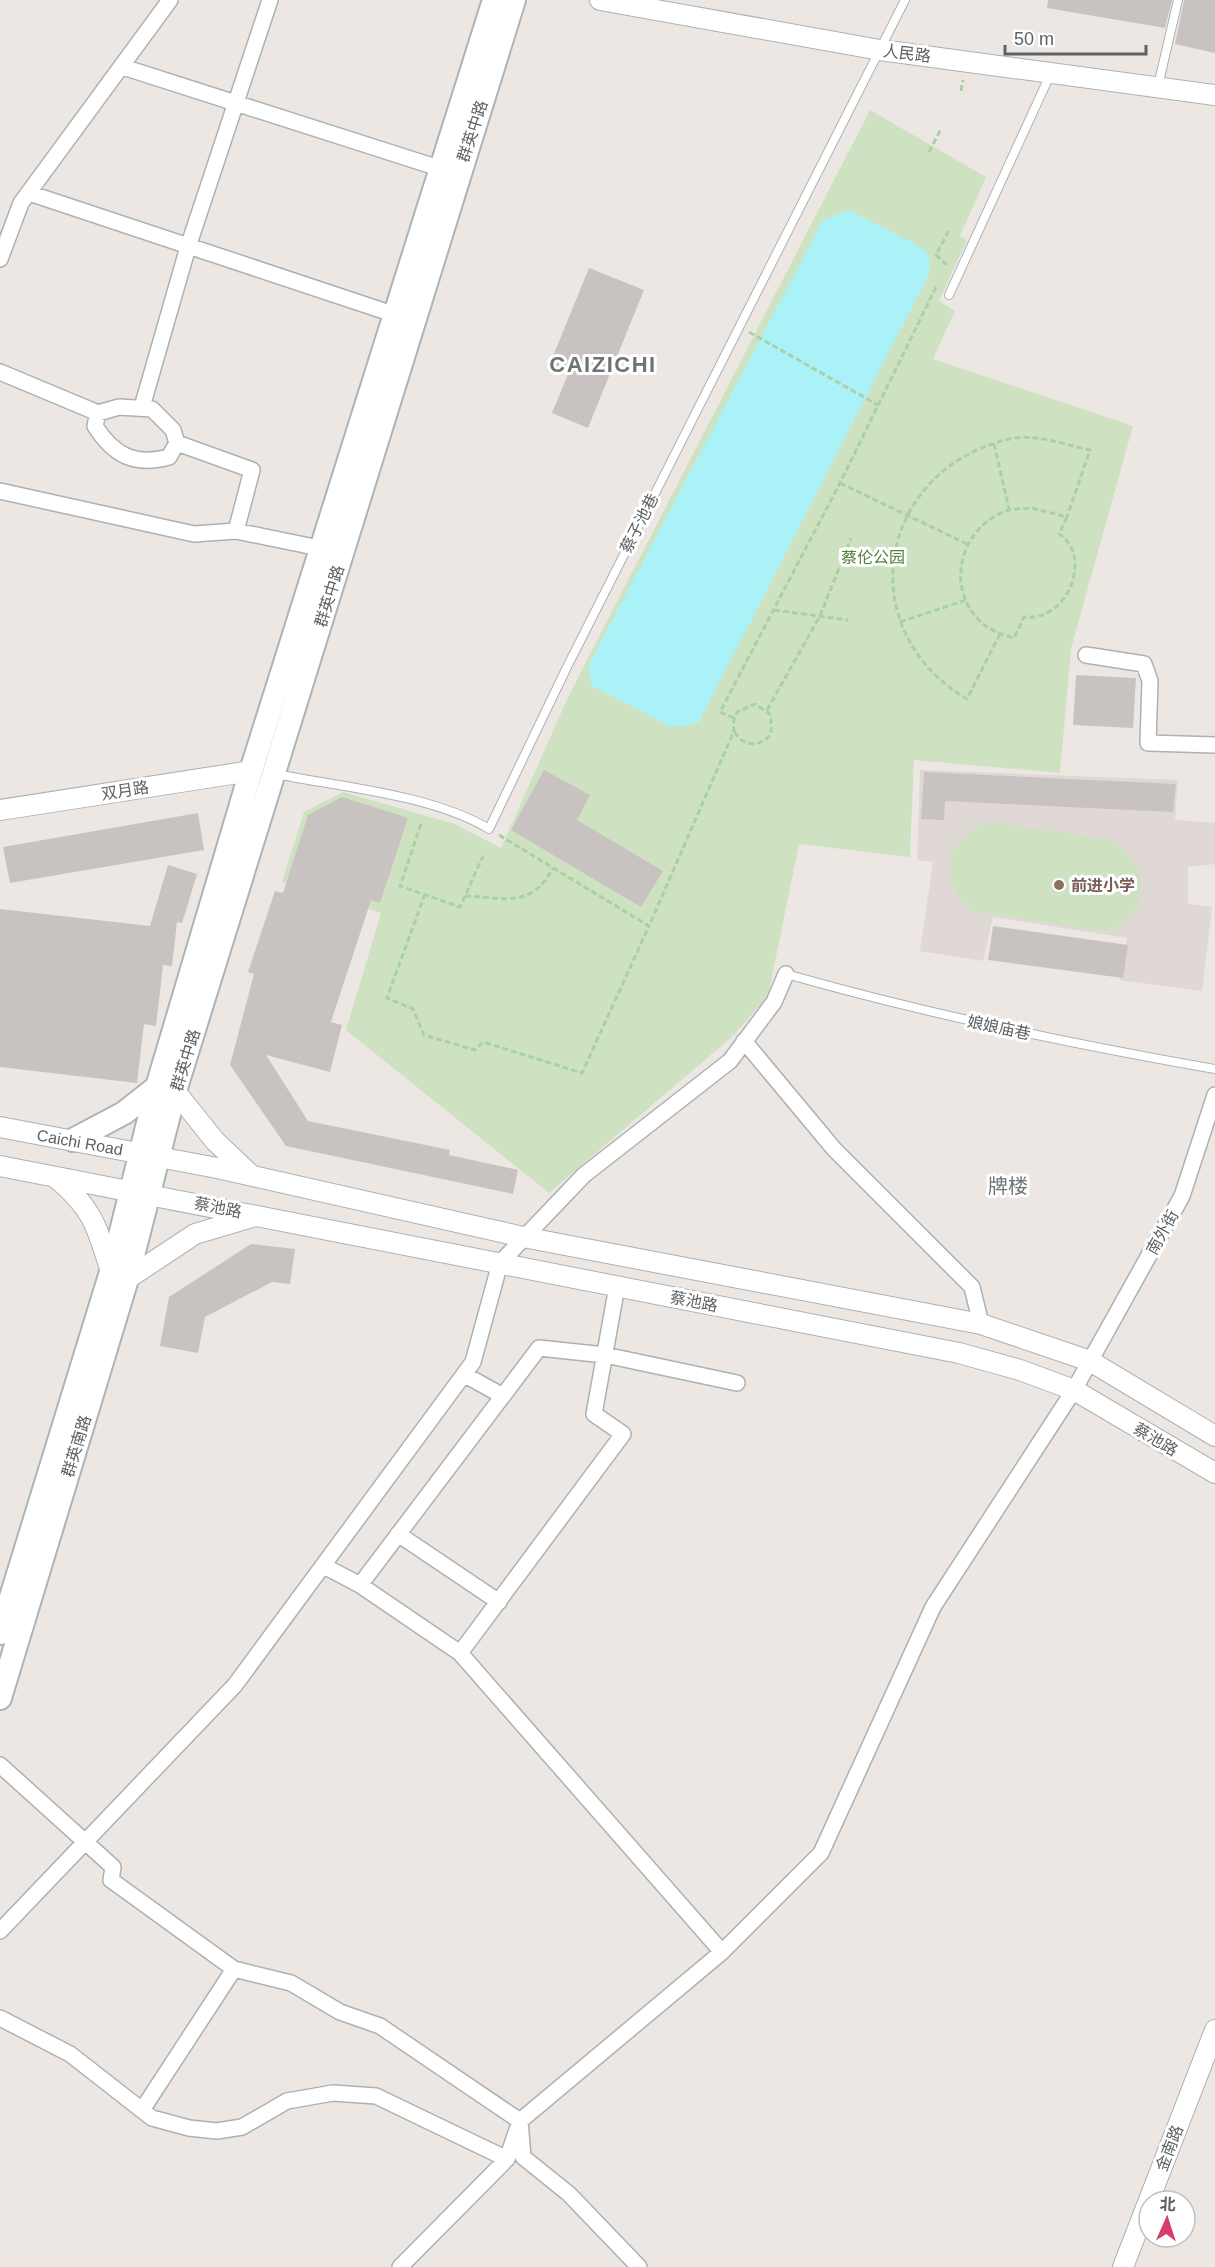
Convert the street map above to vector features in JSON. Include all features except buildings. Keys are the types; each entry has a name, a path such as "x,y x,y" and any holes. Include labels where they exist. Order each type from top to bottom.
{"main road":[{"name":"群英中路","path":"450,172 494,0"},
{"name":"群英中路","path":"141,1192 166,1089 404,318 450,172 514,0"},
{"path":"74,1140 166,1089"},
{"name":"群英南路","path":"0,1698 141,1192"},
{"name":"群英南路","path":"0,1633 119,1275"}],"street":[{"path":"0,259 21,203 170,0"},
{"path":"142,407 188,247 270,0"},
{"name":"人民路","path":"600,0 1052,71 1215,84"},
{"name":"人民路","path":"663,0 883,44 1159,81 1215,95"},
{"path":"123,67 450,172"},
{"path":"29,193 404,318"},
{"path":"0,372 98,413 119,407 152,409 173,430 177,443 169,457 151,462 125,457 106,442 95,426 98,413"},
{"path":"177,443 252,470 236,531"},
{"path":"0,491 194,534 236,531 333,550"},
{"path":"1086,655 1144,664 1150,681 1148,743 1215,745"},
{"name":"双月路","path":"0,810 263,773"},
{"path":"0,1931 235,1685 465,1376 473,1362 500,1263 584,1175 730,1061 774,1002 786,974"},
{"path":"744,1041 834,1149 972,1287 981,1324"},
{"path":"166,1089 254,1178"},
{"name":"南外街","path":"520,2121 722,1952 821,1853 933,1607 1074,1390 1182,1197 1215,1095"},
{"name":"Caichi Road","path":"0,1127 151,1154"},
{"name":"蔡池路","path":"151,1154 524,1237 981,1324 1090,1361 1215,1436"},
{"path":"0,1166 141,1192"},
{"path":"53,1175 78,1196 94,1220 119,1275 195,1234 257,1215"},
{"name":"蔡池路","path":"141,1192 959,1353 1020,1370 1074,1390 1215,1473"},
{"path":"460,1653 623,1434 594,1414 617,1286"},
{"path":"360,1585 539,1348 605,1355 737,1383"},
{"path":"465,1376 503,1396"},
{"path":"398,1534 499,1602"},
{"path":"324,1566 360,1585 460,1653 722,1952"},
{"path":"0,1765 113,1867 111,1880 234,1969 291,1983 340,2012 380,2026 520,2121"},
{"path":"142,2110 234,1969"},
{"path":"0,2018 70,2054 152,2118 189,2128 217,2131 242,2127 287,2101 333,2093 376,2096 507,2159"},
{"name":"金南路","path":"1123,2267 1215,2030"},
{"name":"金南路","path":"1160,2189 1215,2053"},
{"path":"400,2267 507,2159 520,2121"},
{"path":"520,2121 523,2157 569,2194 639,2267"},
{"path":"1129,2267 1137,2246"}],"lane":[{"name":"蔡子池巷","path":"489,829 578,645 905,0"},
{"path":"1159,81 1178,0"},
{"path":"949,295 1052,71"},
{"path":"263,773 441,808 475,820 489,829"},
{"name":"娘娘庙巷","path":"786,974 879,1000 988,1025 1215,1070"}],"path":[{"path":"929,152 941,129"},
{"path":"943,274 948,264 936,255 950,228"},
{"path":"734,717 720,712 840,483 938,284"},
{"path":"756,336 878,405"},
{"path":"1000,634 967,699 948,687 919,658 900,621 891,566 906,515 931,480 965,454 1011,438 1046,440 1090,450 1067,517 1059,534 1064,537 1073,553 1072,583 1066,598 1050,613 1033,618 1024,617 1014,638 1000,634 977,618 966,600 960,578 967,544 989,520 1009,510 1032,508 1067,517"},
{"path":"994,444 1009,510"},
{"path":"840,483 967,544"},
{"path":"767,710 820,616 851,538"},
{"path":"900,621 966,600"},
{"path":"774,610 848,620"},
{"path":"425,894 387,998 413,1010 424,1035 475,1050 483,1042 582,1072 734,731 734,717 748,705 755,704 767,710 773,721 771,734 766,739 748,744 734,731"},
{"path":"422,824 400,886 460,907 483,856"},
{"path":"489,829 649,926"},
{"path":"465,896 522,899 545,883 553,868"}],"shaded area":[{"name":"前进小学","path":"920,770 1178,780 1175,820 1215,823 1215,864 1188,867 1188,904 1212,907 1202,991 1120,980 1127,938 993,917 983,961 920,951 933,862 917,860"}],"green space":[{"name":"蔡伦公园","path":"870,110 986,177 960,236 967,240 939,301 955,311 933,359 1133,426 1071,649 1060,773 914,760 910,857 799,844 768,996 733,1036 549,1193 346,1030 381,913 282,882 304,812 343,792 455,824 501,848 569,695"},
{"path":"992,822 1111,840 1124,850 1139,874 1141,887 1139,899 1133,911 1124,922 1110,932 971,911 960,899 953,886 950,872 951,859 964,836 976,827"}],"water":[{"path":"849,210 924,249 930,260 929,274 699,722 684,727 670,726 592,686 588,666 823,220"}],"place":[{"name":"前进小学","path":"1059,885"}],"district":[{"name":"CAIZICHI","path":"603,364"},
{"name":"牌楼","path":"1008,1186"}]}
